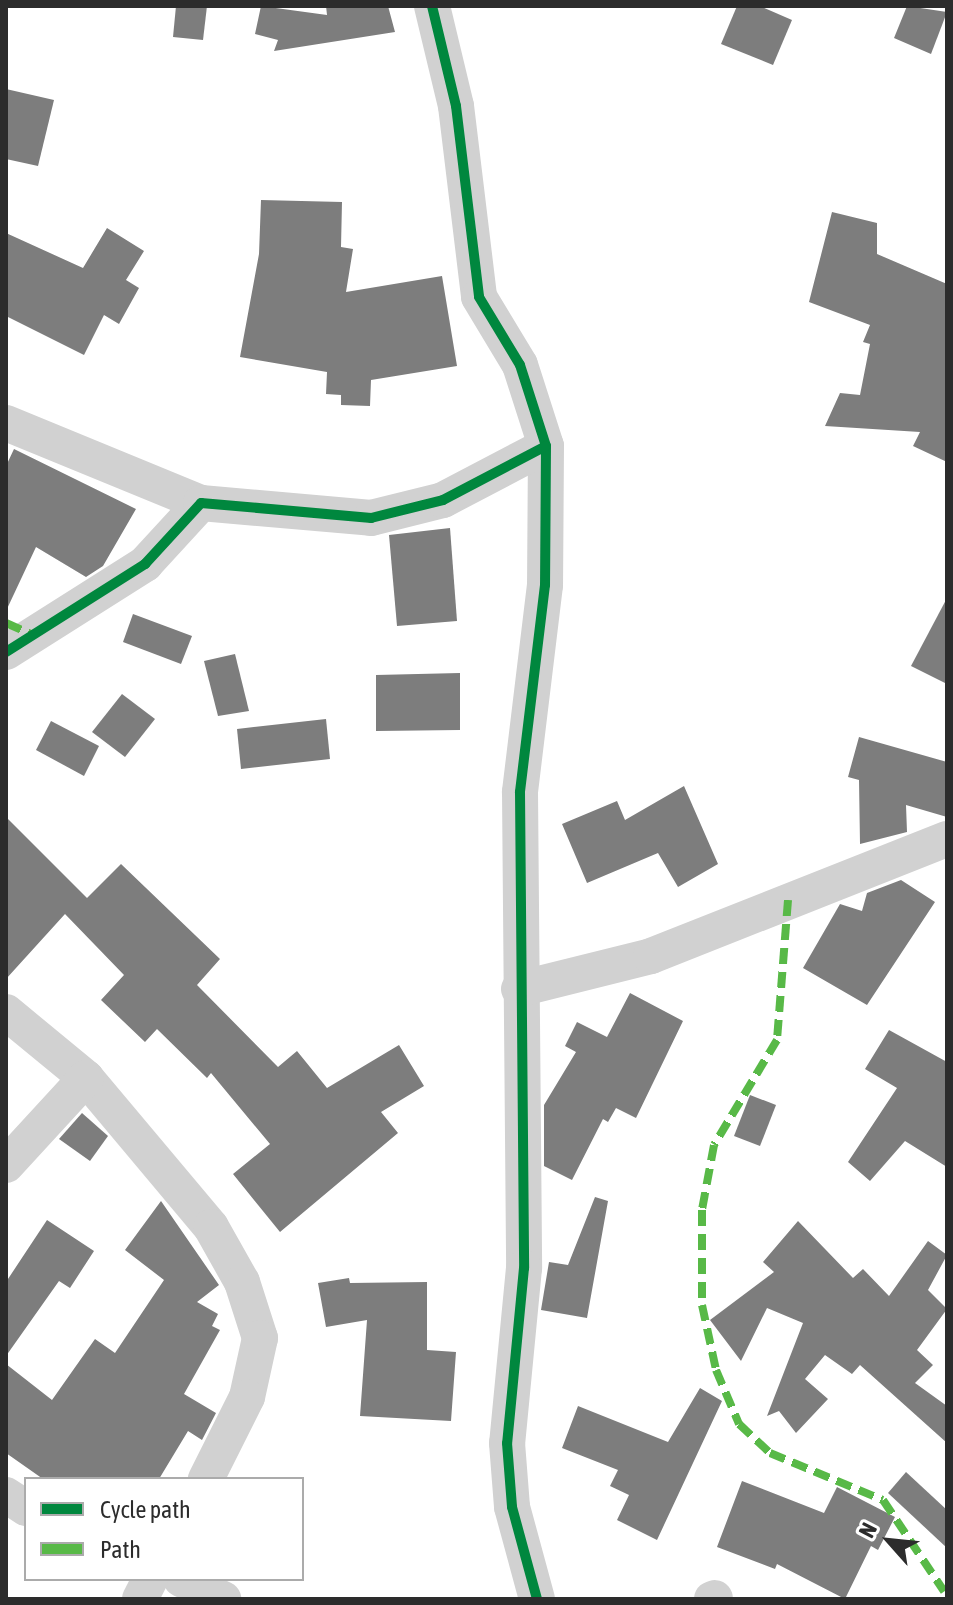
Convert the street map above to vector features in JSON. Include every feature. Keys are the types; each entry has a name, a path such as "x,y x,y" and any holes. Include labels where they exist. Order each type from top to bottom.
{"street":[{"path":"432,6 456,106 479,297 520,365 546,446 545,585 520,792 519,989 524,1268 507,1443 512,1507 537,1599"},
{"path":"6,423 201,503 371,518 443,500 546,446"},
{"path":"6,652 145,564 201,503"},
{"path":"519,989 651,956 947,839"},
{"path":"6,1012 86,1078 211,1227 253,1312 260,1338 247,1397 207,1477"},
{"path":"6,1165 86,1078"},
{"path":"6,1495 24,1507"},
{"path":"185,1581 223,1599"}],"building":[{"path":"176,6 207,6 203,40 173,37"},
{"path":"261,6 327,15 326,6 388,6 395,32 274,51 278,40 255,34"},
{"path":"737,6 760,6 792,20 773,65 721,44"},
{"path":"907,6 947,12 931,54 894,38"},
{"path":"6,89 54,100 38,166 6,159"},
{"path":"261,200 342,202 341,247 353,249 346,292 442,276 457,366 371,380 370,406 341,405 341,395 326,394 327,372 240,357 259,254"},
{"path":"832,212 877,223 877,254 947,284 947,462 913,446 920,432 825,426 840,393 860,395 870,344 863,342 870,325 809,302"},
{"path":"107,228 144,251 126,280 139,288 119,324 104,315 84,355 6,316 6,233 83,268"},
{"path":"14,449 136,509 103,566 86,577 36,547 6,611 6,466"},
{"path":"450,528 457,621 397,626 389,535"},
{"path":"947,598 947,684 911,666"},
{"path":"133,614 192,636 181,664 123,642"},
{"path":"235,654 249,711 218,716 204,661"},
{"path":"460,673 460,730 376,731 376,675"},
{"path":"122,694 155,719 125,757 92,732"},
{"path":"326,719 330,759 241,769 237,729"},
{"path":"51,721 99,746 84,776 36,750"},
{"path":"859,737 947,762 947,817 906,805 907,832 860,844 859,780 848,777"},
{"path":"684,786 718,864 678,887 658,853 587,883 562,824 617,801 625,820"},
{"path":"6,817 87,898 121,864 220,959 197,985 278,1067 297,1051 327,1088 399,1045 424,1086 381,1112 398,1133 280,1232 233,1174 270,1144 211,1073 207,1078 157,1029 145,1042 101,1000 124,975 65,914 6,979"},
{"path":"901,880 935,902 867,1005 803,968 840,904 862,911 867,893"},
{"path":"630,993 683,1021 636,1118 616,1108 608,1122 603,1119 572,1180 544,1166 544,1105 576,1052 565,1046 577,1022 607,1037"},
{"path":"889,1030 947,1062 947,1167 905,1141 870,1181 848,1162 897,1088 865,1069"},
{"path":"750,1095 776,1105 760,1146 734,1136"},
{"path":"82,1113 108,1136 90,1161 59,1139"},
{"path":"595,1197 608,1201 587,1318 541,1310 549,1262 568,1265"},
{"path":"161,1201 219,1285 197,1302 218,1314 212,1326 220,1330 184,1394 216,1413 202,1440 188,1431 160,1477 40,1477 6,1453 6,1364 52,1400 95,1339 115,1353 164,1280 125,1250"},
{"path":"47,1220 94,1251 70,1288 59,1281 6,1356 6,1282"},
{"path":"798,1221 853,1278 863,1269 889,1296 928,1241 947,1255 928,1290 947,1309 917,1350 933,1365 915,1383 947,1406 947,1443 860,1365 852,1374 825,1355 805,1379 828,1399 796,1433 779,1411 767,1416 803,1323 767,1308 741,1361 710,1320 774,1272 763,1262"},
{"path":"349,1278 350,1283 427,1282 427,1350 456,1352 451,1421 360,1416 367,1320 326,1327 318,1283"},
{"path":"700,1388 722,1401 657,1540 617,1520 629,1495 610,1486 618,1470 562,1448 578,1406 668,1442"},
{"path":"906,1472 947,1510 947,1548 888,1493"},
{"path":"742,1481 824,1513 837,1487 895,1517 878,1550 871,1546 845,1599 777,1564 775,1569 717,1547"}],"marked path":[{"path":"6,623 33,635"},
{"path":"788,900 777,1040 714,1145 702,1210 702,1305 716,1370 739,1424 770,1453 883,1500 944,1591"}],"cycle path":[{"path":"432,6 456,106 479,297 520,365 546,446 545,585 520,792 524,1268 507,1443 512,1507 537,1599"},
{"path":"6,652 145,564 201,503 371,518 443,500 546,446"}]}
